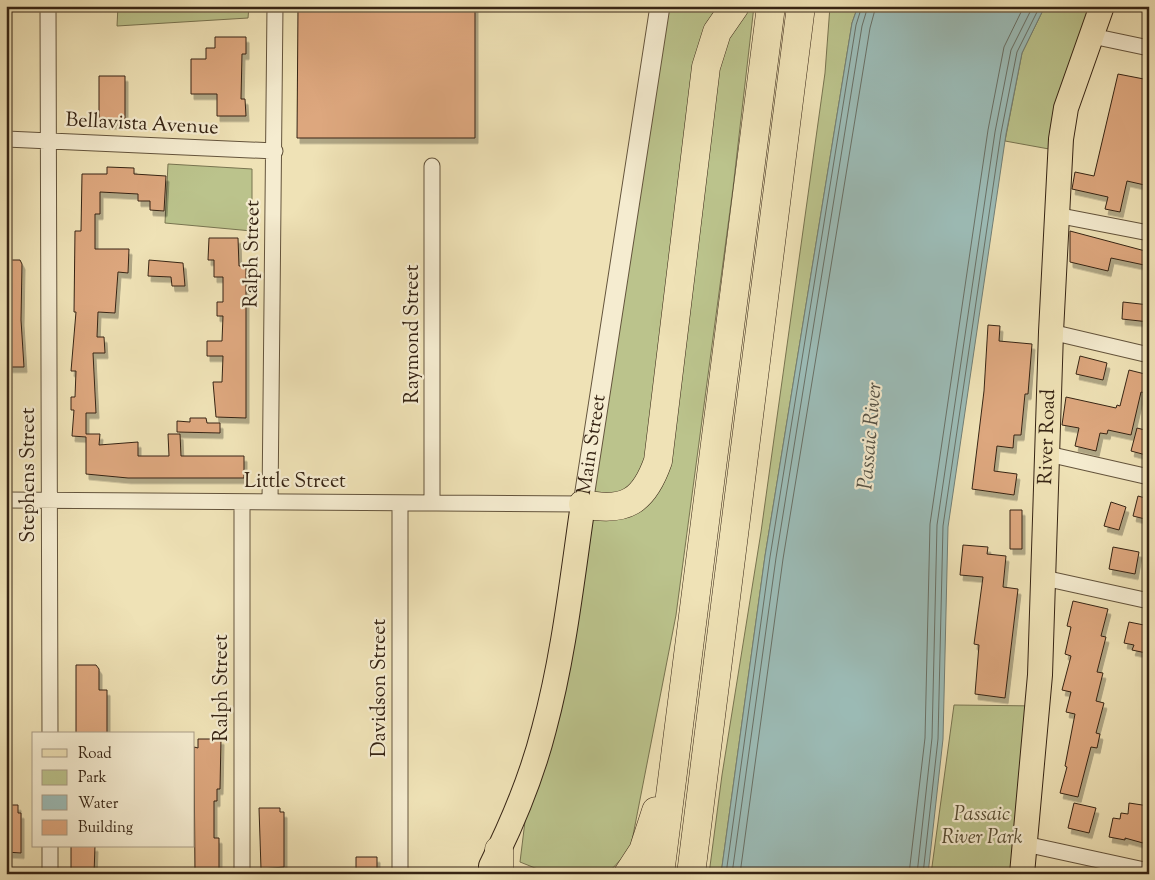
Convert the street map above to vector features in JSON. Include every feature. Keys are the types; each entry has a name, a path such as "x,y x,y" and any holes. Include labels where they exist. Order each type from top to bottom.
{"highway":[{"path":"583,504 606,508 620,507 633,501 645,490 658,460 706,66 717,32 735,6"},
{"path":"660,874 771,6"},
{"path":"691,874 801,6"},
{"path":"628,874 643,851 655,814 705,526"}],"main road":[{"name":"River Road","path":"1022,874 1040,675 1051,332 1060,139 1066,108 1102,6"},
{"name":"Main Street","path":"488,874 499,862 531,772 546,721 562,645 583,504"}],"street":[{"name":"Stephens Street","path":"48,6 50,732"},
{"name":"Ralph Street","path":"270,502 275,6"},
{"name":"Main Street","path":"583,504 660,6"},
{"path":"1092,36 1149,48"},
{"name":"Bellavista Avenue","path":"6,139 275,151"},
{"name":"Raymond Street","path":"432,166 432,502"},
{"path":"1056,214 1149,233"},
{"path":"1051,332 1149,355"},
{"path":"1048,454 1149,477"},
{"name":"Little Street","path":"6,500 583,504"},
{"name":"Ralph Street","path":"242,502 242,874"},
{"name":"Davidson Street","path":"400,503 400,874"},
{"path":"1044,578 1149,601"},
{"path":"1025,844 1149,871"},
{"path":"50,848 50,874"}],"green space":[{"path":"118,6 249,6 248,18 117,26"},
{"path":"665,6 754,6 733,188 676,615 629,856 627,853 607,874 550,874 520,862 527,805"},
{"path":"830,6 858,6 852,23 765,556 721,874 709,874 722,775 761,532 825,73"},
{"path":"1045,6 1102,6 1060,151 1005,141 1022,53"},
{"path":"168,164 252,169 252,231 165,223"},
{"name":"Passaic River Park","path":"954,705 1038,706 1022,874 931,874"}],"water":[{"name":"Passaic River","path":"858,6 1045,6 1022,53 1006,134 948,527 943,739 928,874 721,874 765,556 852,23"}],"building":[{"path":"298,6 475,6 475,138 297,138"},
{"path":"215,37 246,37 246,54 242,54 241,99 245,99 246,116 217,116 217,94 191,94 191,59 206,59 206,48 215,48"},
{"path":"1118,74 1149,80 1149,138 1145,159 1149,160 1149,186 1127,181 1120,212 1105,209 1108,197 1072,189 1075,172 1094,176"},
{"path":"99,76 125,76 125,124 99,123"},
{"path":"107,167 134,168 134,174 166,176 164,211 150,210 150,201 138,201 138,194 100,192 100,214 95,214 95,249 129,249 128,273 118,272 115,313 98,312 97,337 104,337 105,353 93,353 96,413 86,413 86,434 100,434 99,445 138,442 138,456 169,456 168,434 180,434 181,456 244,456 244,478 128,478 86,474 86,437 72,436 74,410 71,410 71,397 75,397 76,371 71,371 76,312 74,312 75,231 81,231 82,174 107,174"},
{"path":"1070,231 1149,252 1149,266 1111,258 1108,271 1070,262"},
{"path":"209,238 238,238 239,266 246,266 246,418 216,417 213,382 222,382 223,356 207,356 207,341 222,341 223,316 217,316 217,302 223,302 223,277 214,277 214,260 208,260"},
{"path":"6,260 20,260 22,264 21,320 24,367 6,367"},
{"path":"149,260 183,263 185,286 172,286 171,277 148,276"},
{"path":"1123,302 1149,305 1149,322 1122,319"},
{"path":"988,325 1000,326 999,341 1032,344 1028,394 1025,394 1021,435 1014,435 1013,448 997,446 994,471 1017,474 1014,495 972,489 984,391"},
{"path":"1080,356 1107,363 1103,380 1076,374"},
{"path":"1129,370 1149,375 1149,394 1141,392 1131,435 1108,430 1107,434 1100,433 1096,451 1075,446 1079,428 1062,425 1066,397 1116,408 1117,405 1120,406"},
{"path":"190,418 206,418 207,423 220,423 220,433 177,432 177,421 190,422"},
{"path":"1137,428 1149,431 1146,455 1131,451"},
{"path":"1138,496 1149,499 1149,520 1133,516"},
{"path":"1111,502 1126,507 1119,530 1104,526"},
{"path":"1010,510 1022,510 1022,549 1010,549"},
{"path":"963,545 988,547 987,554 1006,556 1003,587 1018,589 1005,698 975,694 979,645 974,644 983,577 960,575"},
{"path":"1113,547 1139,552 1135,574 1109,569"},
{"path":"1073,601 1108,609 1101,636 1106,637 1097,672 1103,673 1096,701 1104,703 1096,733 1100,734 1097,748 1091,747 1078,797 1060,793 1067,767 1065,766 1075,714 1066,712 1071,692 1062,690 1071,656 1065,654 1071,627 1067,626"},
{"path":"1129,622 1149,626 1149,648 1146,653 1132,650 1134,645 1124,643"},
{"path":"76,665 96,665 99,669 99,690 107,690 107,732 76,732"},
{"path":"198,739 221,739 220,789 217,789 217,801 214,801 214,838 219,838 219,874 195,874 195,747 198,748"},
{"path":"1074,803 1096,808 1089,833 1068,828"},
{"path":"1129,803 1149,806 1149,822 1143,843 1125,838 1125,840 1109,837 1113,818 1120,819 1121,813 1128,814"},
{"path":"6,805 18,805 18,813 21,813 21,853 6,852"},
{"path":"259,808 280,808 280,812 284,812 284,867 261,869"},
{"path":"71,848 95,848 94,874 75,874 75,871 71,871"},
{"path":"356,857 377,857 377,870 356,870"}]}
